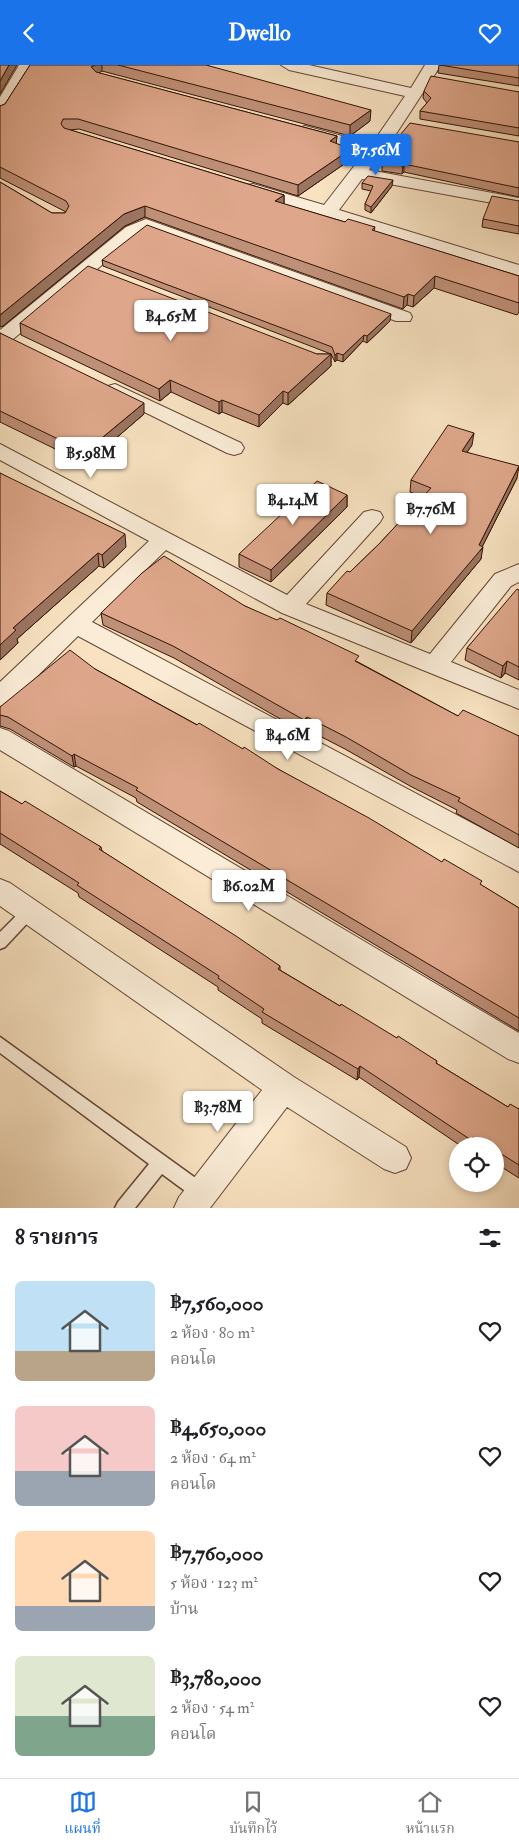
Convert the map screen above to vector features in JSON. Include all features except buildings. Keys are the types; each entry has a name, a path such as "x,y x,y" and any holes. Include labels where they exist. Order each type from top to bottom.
{"street":[{"path":"0,110 27,65"},
{"path":"289,65 414,93"},
{"path":"328,212 376,150 428,71 443,81"},
{"path":"395,121 414,125"},
{"path":"291,128 376,150"},
{"path":"358,173 519,203"},
{"path":"233,183 519,271"},
{"path":"9,338 132,231 146,224 403,317"},
{"path":"87,269 106,276"},
{"path":"102,383 234,448"},
{"path":"0,451 290,607 519,700"},
{"path":"290,607 372,517"},
{"path":"0,697 77,625 164,539"},
{"path":"434,666 503,580 514,572 519,572"},
{"path":"77,625 519,861"},
{"path":"0,738 519,1049"},
{"path":"0,891 283,1087 396,1158"},
{"path":"196,1201 283,1087"}],"lane":[{"path":"0,942 30,911"},
{"path":"0,1044 161,1162 196,1201"},
{"path":"124,1208 161,1162"}]}
